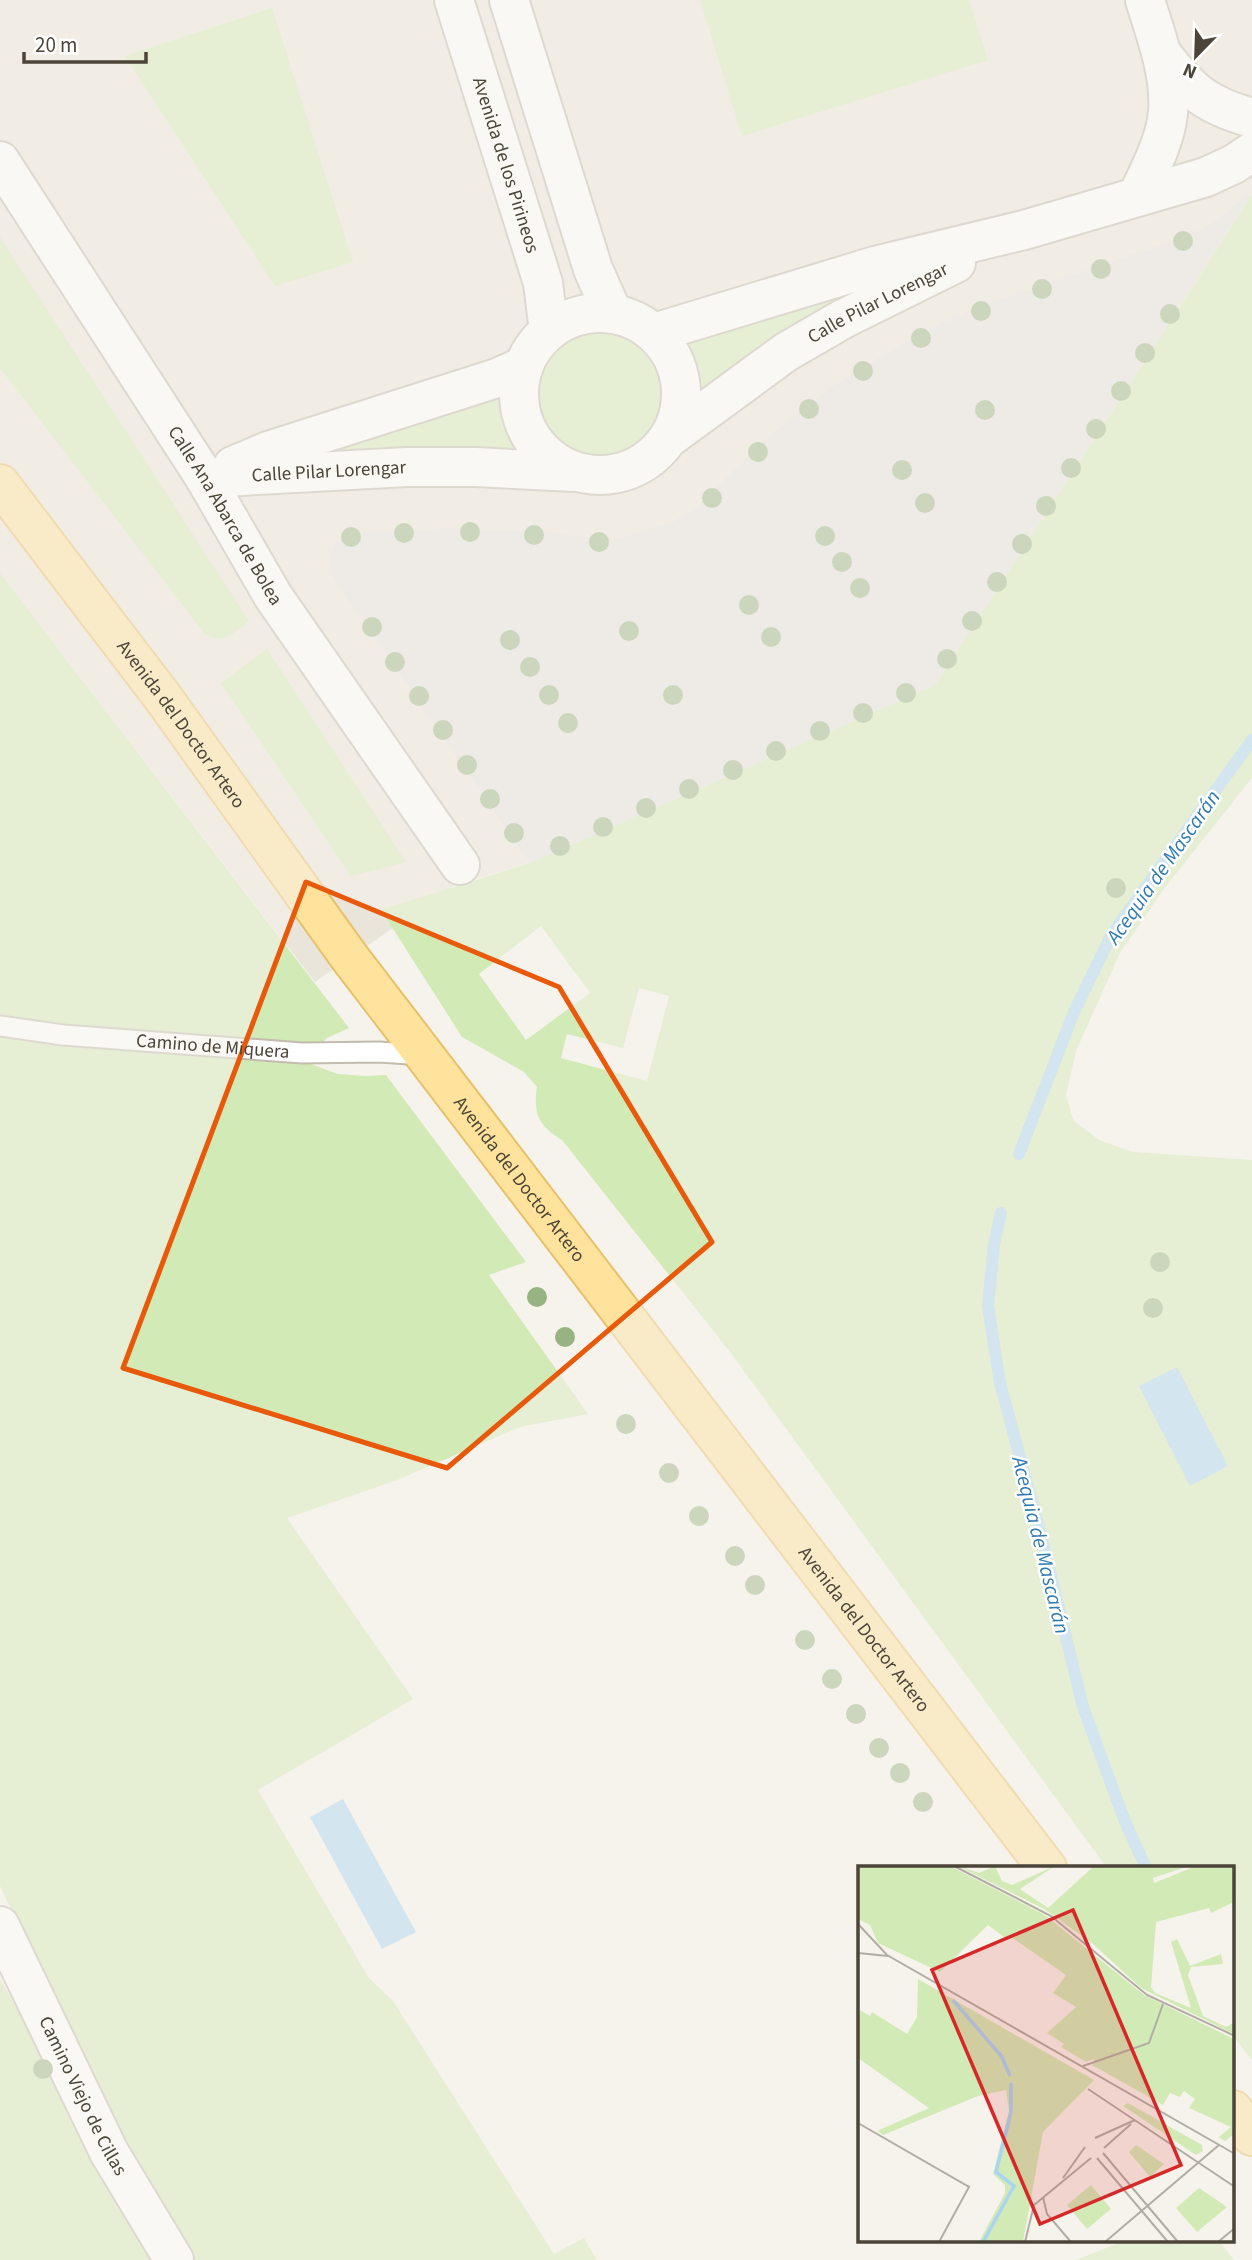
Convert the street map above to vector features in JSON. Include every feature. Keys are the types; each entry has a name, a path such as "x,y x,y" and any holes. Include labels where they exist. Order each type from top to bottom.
{"main road":[{"name":"Avenida del Doctor Artero","path":"0,484 164,699 349,958 1045,1866"},
{"path":"1234,2111 1252,2136"}],"street":[{"name":"Avenida de los Pirineos","path":"454,0 543,283 549,331"},
{"path":"509,0 593,269 613,314"},
{"path":"1138,195 1156,159 1168,113 1162,54 1145,0"},
{"path":"1162,54 1182,80 1207,101 1252,118"},
{"name":"Calle Pilar Lorengar","path":"654,333 875,266 1024,230 1206,177 1252,152"},
{"name":"Calle Ana Abarca de Bolea","path":"0,162 205,478 273,596 460,865"},
{"name":"Calle Pilar Lorengar","path":"670,437 786,352 820,332 885,297 1024,230"},
{"path":"613,314 628,317 654,333 672,355 681,382 681,410 670,437 653,456 631,470 606,475 580,473 559,464 541,450 528,432 520,411 519,388 524,366 534,347 549,331 579,316 613,314"},
{"name":"Calle Pilar Lorengar","path":"205,478 268,451 497,378 524,366"},
{"name":"Calle Pilar Lorengar","path":"205,478 407,467 475,467 580,473"},
{"name":"Camino Viejo de Cillas","path":"0,1926 109,2152 174,2260"}],"lane":[{"name":"Camino de Miquera","path":"0,1026 64,1035 302,1053 379,1052 424,1055"}],"highlighted area":[{"path":"306,882 559,987 712,1242 447,1468 123,1368"}],"shaded area":[{"path":"0,0 1252,0 1252,195 935,685 530,863 455,885 315,982 0,573"},
{"path":"1246,194 1250,197 935,685 530,863 334,579 330,565 332,551 335,543 346,534 453,528 613,538 673,522 698,506 768,437 807,406 833,386 890,351 979,307 1206,227 1229,211"}],"green space":[{"path":"700,0 969,0 988,60 742,136"},
{"path":"272,8 353,262 275,286 125,56"},
{"path":"1252,195 1252,778 1163,890 1120,953 1076,1051 1066,1095 1073,1120 1099,1140 1133,1152 1252,1160 1252,2060 1234,2037 1234,1866 1106,1866 730,1352 562,1140 543,1124 537,1112 537,1087 524,1072 462,1037 381,910 530,863 935,685","holes":["541,926 590,993 526,1040 479,974","639,988 669,996 647,1081 561,1058 567,1034 623,1048"]},
{"path":"0,237 249,621 228,636 217,638 204,633 0,368"},
{"path":"881,283 703,393 700,369 688,342"},
{"path":"600,331 624,336 645,349 658,370 663,394 658,418 645,439 624,452 600,457 576,452 555,439 542,418 537,394 542,370 555,349 576,336"},
{"path":"498,394 503,427 519,456 289,463"},
{"path":"0,573 349,1028 327,1038 305,1062 338,1074 386,1075 526,1262 489,1275 588,1414 520,1427 395,1481 287,1518 413,1699 258,1790 369,1978 393,2001 554,2254 584,2238 597,2260 193,2260 105,2104 0,1886"},
{"path":"267,649 407,862 351,876 221,683"},
{"path":"0,1979 162,2260 0,2260"},
{"path":"1121,2242 1220,2242 1234,2260 1076,2260"}],"water":[{"path":"1177,1367 1228,1466 1190,1486 1139,1386"},
{"path":"343,1799 416,1932 382,1949 310,1817"}],"waterway":[{"name":"Acequia de Mascarán","path":"1019,1154 1074,1012 1112,934 1252,740"},
{"name":"Acequia de Mascarán","path":"1001,1213 994,1244 988,1306 1000,1383 1083,1707 1124,1819 1145,1866"}]}
